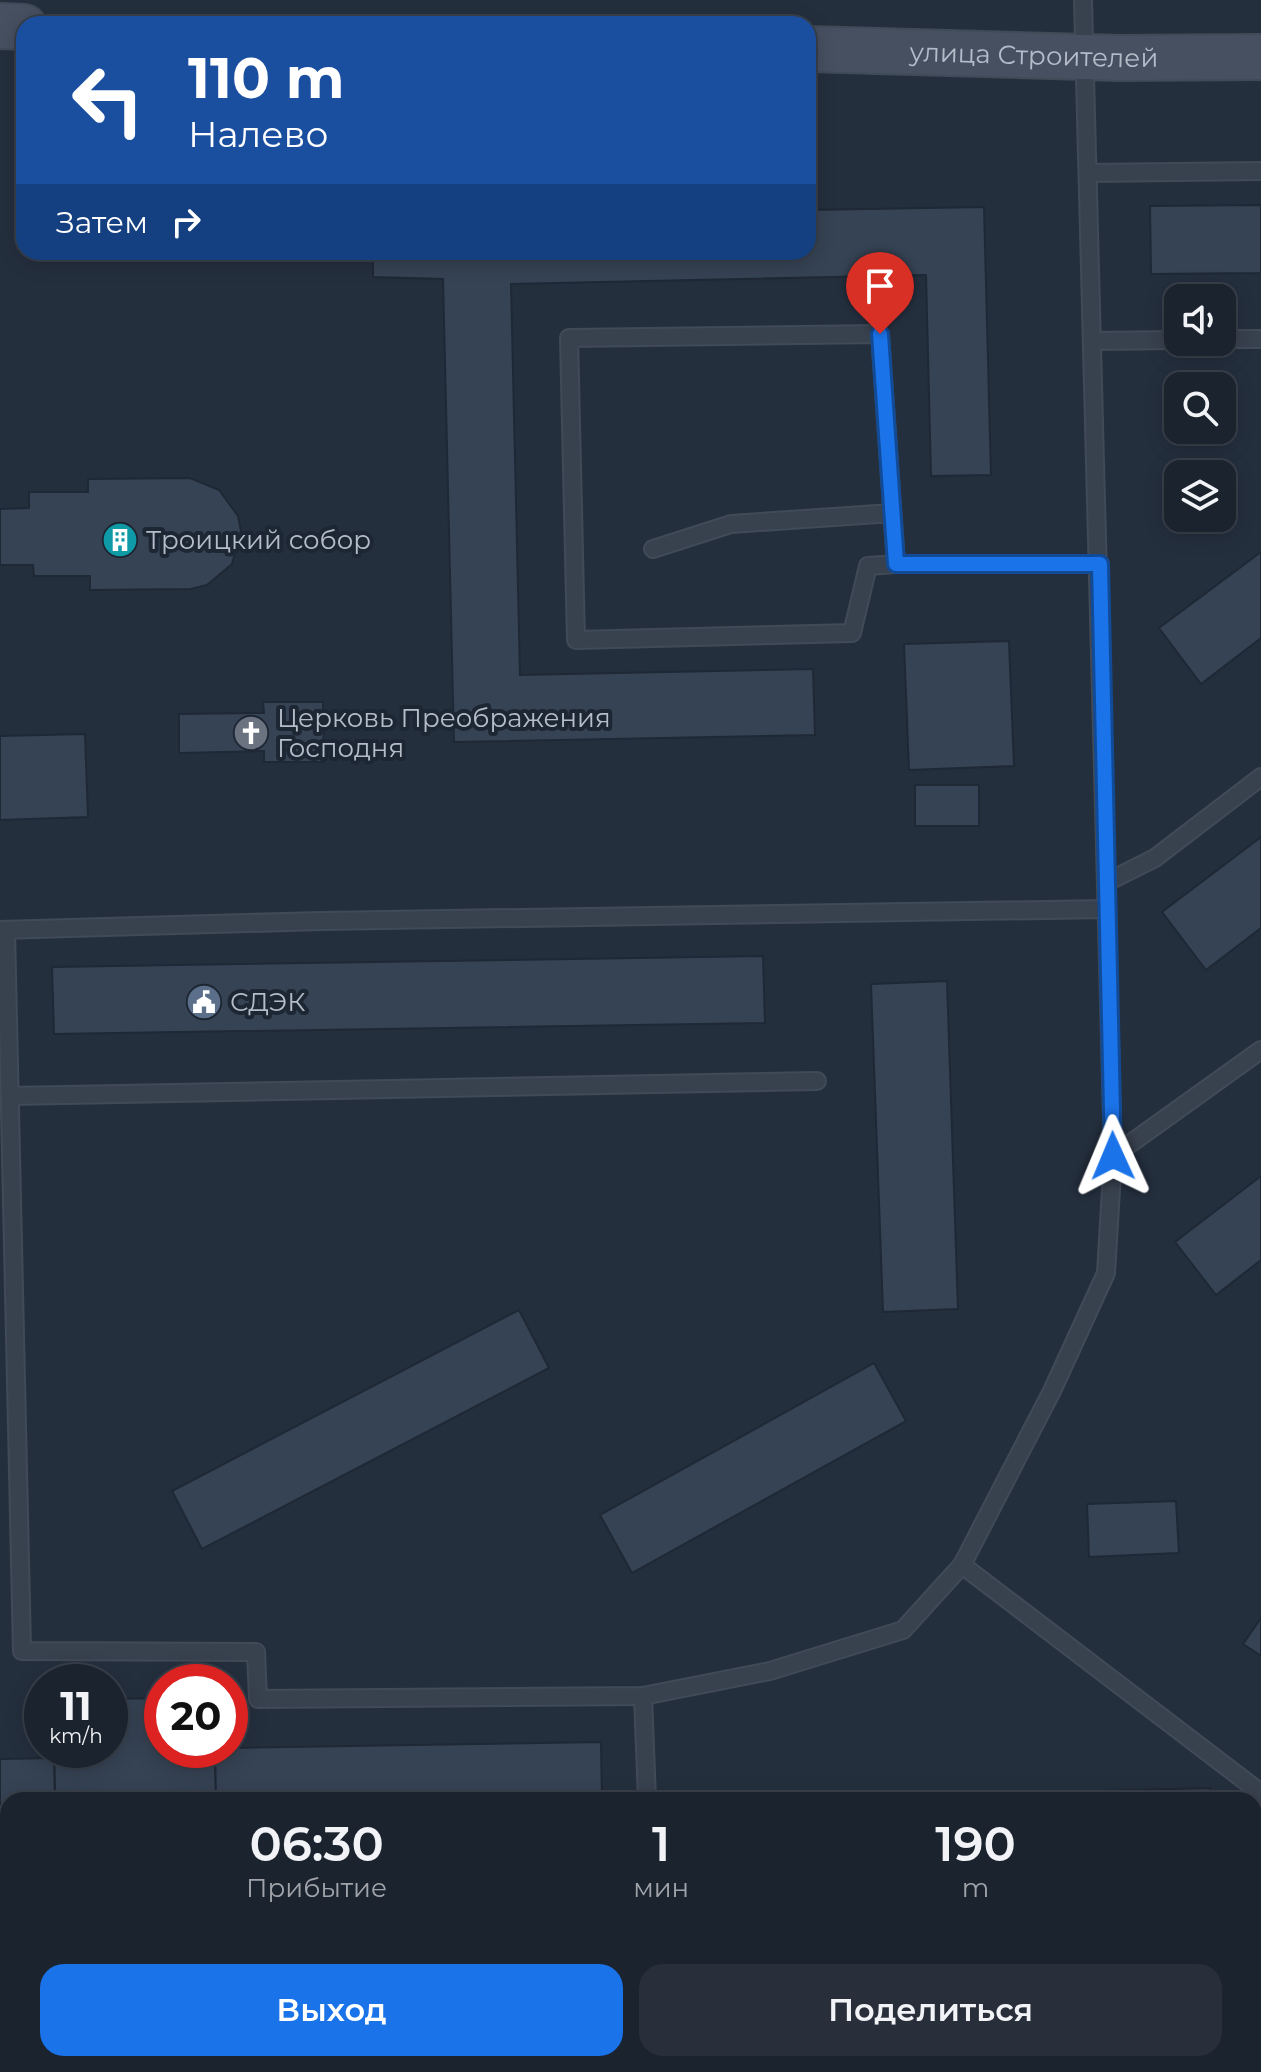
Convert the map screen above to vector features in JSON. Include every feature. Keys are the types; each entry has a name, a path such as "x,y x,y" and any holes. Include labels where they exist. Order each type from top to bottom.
{"street":[{"name":"улица Строителей","path":"816,49 1084,57 1261,57"}],"lane":[{"path":"1083,0 1100,564 1113,1156 1106,1273 1052,1391 962,1565 903,1630 770,1671 643,1696 258,1699 256,1652 22,1651 10,1096 3,930 321,921 1107,909"},
{"path":"1088,173 1261,171"},
{"path":"896,564 880,334 569,338 576,640 852,633 868,566 1100,564"},
{"path":"1236,339 1261,339"},
{"path":"1093,341 1164,340"},
{"path":"653,549 731,524 892,513"},
{"path":"1107,882 1155,858 1261,777"},
{"path":"1113,1156 1261,1050"},
{"path":"10,1096 817,1081"},
{"path":"962,1565 1260,1792"},
{"path":"643,1696 647,1792"}],"building":[{"path":"1261,205 1261,273 1151,274 1150,206"},
{"path":"984,207 991,475 931,476 926,275 511,284 520,675 813,669 815,735 454,742 443,279 373,277 373,260 816,260 816,210"},
{"name":"Троицкий собор","path":"190,478 219,490 238,516 241,531 232,564 207,585 191,589 90,590 90,576 34,576 33,565 0,565 0,509 29,508 29,492 88,492 88,479"},
{"path":"1261,552 1261,638 1201,684 1159,628"},
{"path":"1009,641 1014,766 909,770 904,644"},
{"name":"Церковь Преображения Господня","path":"263,702 323,702 324,762 264,762 264,751 179,753 179,714 264,713"},
{"path":"85,734 88,817 0,820 0,736"},
{"path":"915,785 979,785 979,826 915,826"},
{"path":"1261,837 1261,928 1206,970 1162,912"},
{"path":"763,956 765,1023 54,1034 52,967"},
{"path":"947,981 958,1309 883,1312 871,984"},
{"path":"1261,1176 1261,1260 1216,1295 1175,1242"},
{"path":"519,1310 549,1368 202,1549 172,1491"},
{"path":"874,1363 906,1421 632,1573 600,1515"},
{"path":"1176,1501 1179,1553 1089,1557 1087,1504"},
{"path":"1261,1618 1261,1656 1243,1644"},
{"path":"144,1698 144,1768 215,1768 216,1792 55,1792 54,1768 128,1768 128,1699"},
{"path":"601,1742 602,1792 216,1792 215,1768 248,1768 248,1748"},
{"path":"0,1759 24,1759 24,1768 54,1768 55,1792 0,1792"},
{"path":"1210,1788 1210,1792 1064,1792"}],"place":[{"name":"Троицкий собор","path":"120,540"},
{"name":"Церковь Преображения Господня","path":"251,733"},
{"name":"СДЭК","path":"204,1002"}],"route":[{"path":"880,334 896,564 1100,564 1113,1156"}]}
